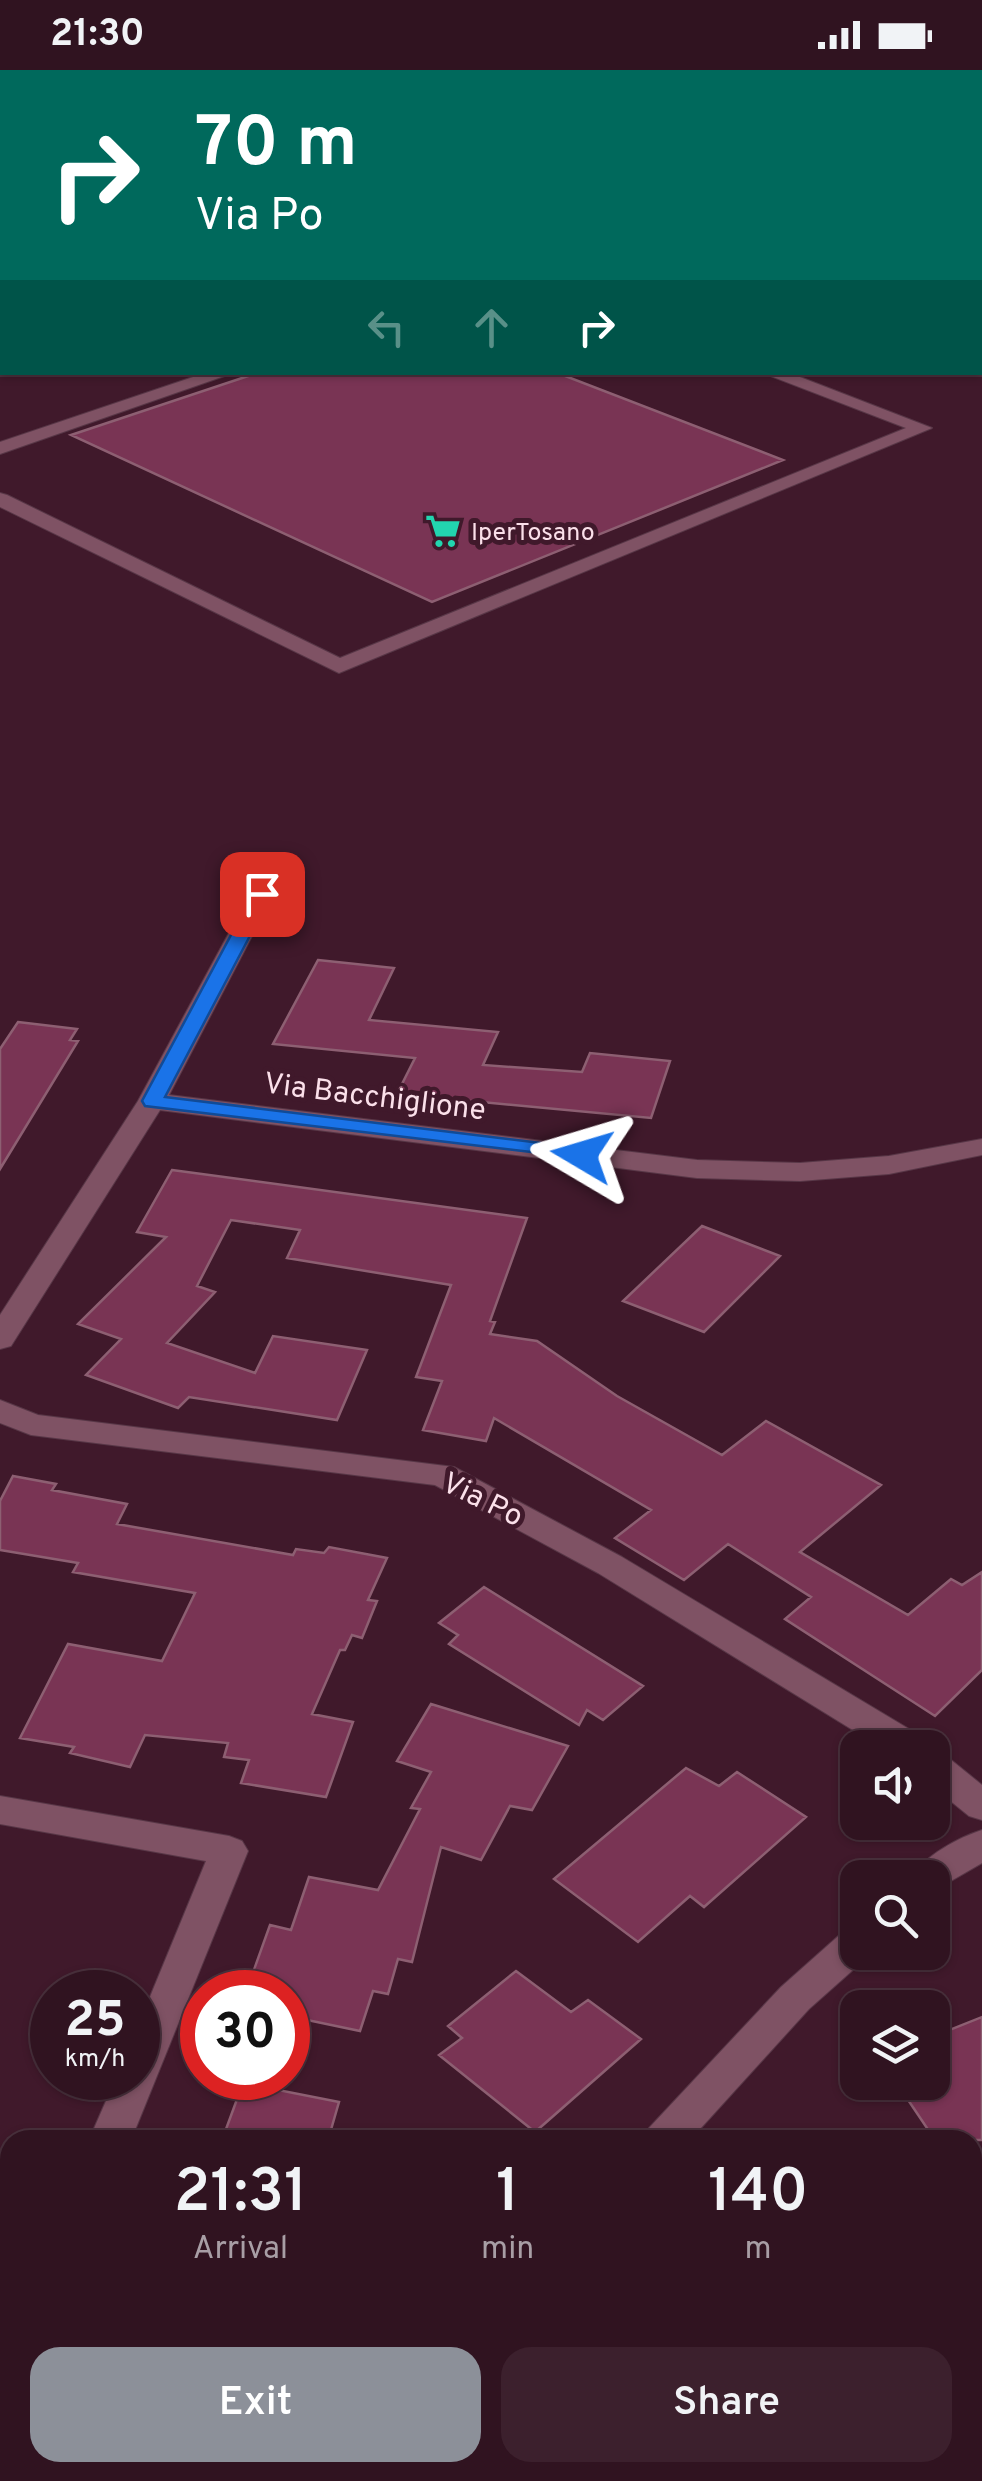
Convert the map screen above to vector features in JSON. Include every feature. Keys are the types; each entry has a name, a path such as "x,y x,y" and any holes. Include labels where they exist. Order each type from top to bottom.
{"street":[{"path":"0,448 218,375"},
{"path":"0,499 339,666 923,428 776,375"},
{"path":"0,1339 152,1101 262,894"},
{"name":"Via Bacchiglione","path":"152,1101 697,1169 800,1172 889,1166 982,1147"},
{"name":"Via Po","path":"0,1410 30,1426 442,1476 610,1565 881,1730"},
{"path":"950,1780 982,1806"},
{"path":"0,1810 230,1851 160,2020"},
{"path":"950,1865 982,1844"},
{"path":"673,2130 795,1998 840,1958"},
{"path":"114,2130 127,2100"}],"building":[{"name":"IperTosano","path":"251,375 563,375 783,460 432,602 71,435"},
{"path":"318,960 394,968 369,1020 498,1032 483,1065 582,1072 590,1053 670,1061 651,1118 397,1094 415,1058 273,1044"},
{"path":"18,1022 77,1029 70,1040 78,1041 0,1169 0,1049"},
{"path":"172,1170 527,1218 490,1321 495,1322 490,1334 537,1341 617,1396 722,1455 766,1421 881,1485 800,1552 908,1615 951,1579 962,1585 982,1572 982,1670 935,1716 785,1619 811,1597 728,1544 684,1580 615,1538 651,1510 494,1418 486,1441 423,1430 442,1381 416,1377 451,1285 287,1258 300,1230 231,1220 197,1286 215,1292 167,1343 255,1373 273,1336 367,1350 337,1420 189,1397 178,1408 86,1375 121,1339 78,1324 166,1237 137,1232"},
{"path":"702,1226 780,1256 704,1332 623,1301"},
{"path":"13,1476 56,1484 52,1490 127,1504 117,1524 293,1555 296,1549 324,1553 329,1547 387,1558 368,1600 377,1601 362,1638 352,1635 345,1650 340,1650 312,1714 353,1722 326,1797 241,1783 249,1760 224,1757 228,1743 145,1735 130,1767 70,1753 74,1747 20,1738 68,1644 162,1661 195,1593 73,1572 78,1563 0,1550 0,1501"},
{"path":"484,1587 643,1686 603,1720 587,1710 579,1725 449,1644 458,1635 439,1623"},
{"path":"431,1704 568,1746 532,1810 510,1806 481,1860 441,1847 412,1962 398,1959 388,1994 373,1991 360,2031 310,2021 310,1970 254,1970 270,1925 291,1930 309,1877 378,1890 420,1809 411,1808 431,1772 397,1761"},
{"path":"686,1768 719,1786 737,1772 806,1817 704,1907 690,1896 638,1942 554,1879"},
{"path":"516,1971 571,2012 588,2000 641,2039 537,2130 533,2130 439,2055 462,2038 448,2026"},
{"path":"982,2017 982,2130 928,2130 908,2100 950,2100 950,2030"},
{"path":"310,2096 339,2102 331,2130 226,2130 237,2100 310,2100"}],"place":[{"name":"IperTosano","path":"443,531"}],"route":[{"path":"262,894 152,1101 582,1155"}]}
